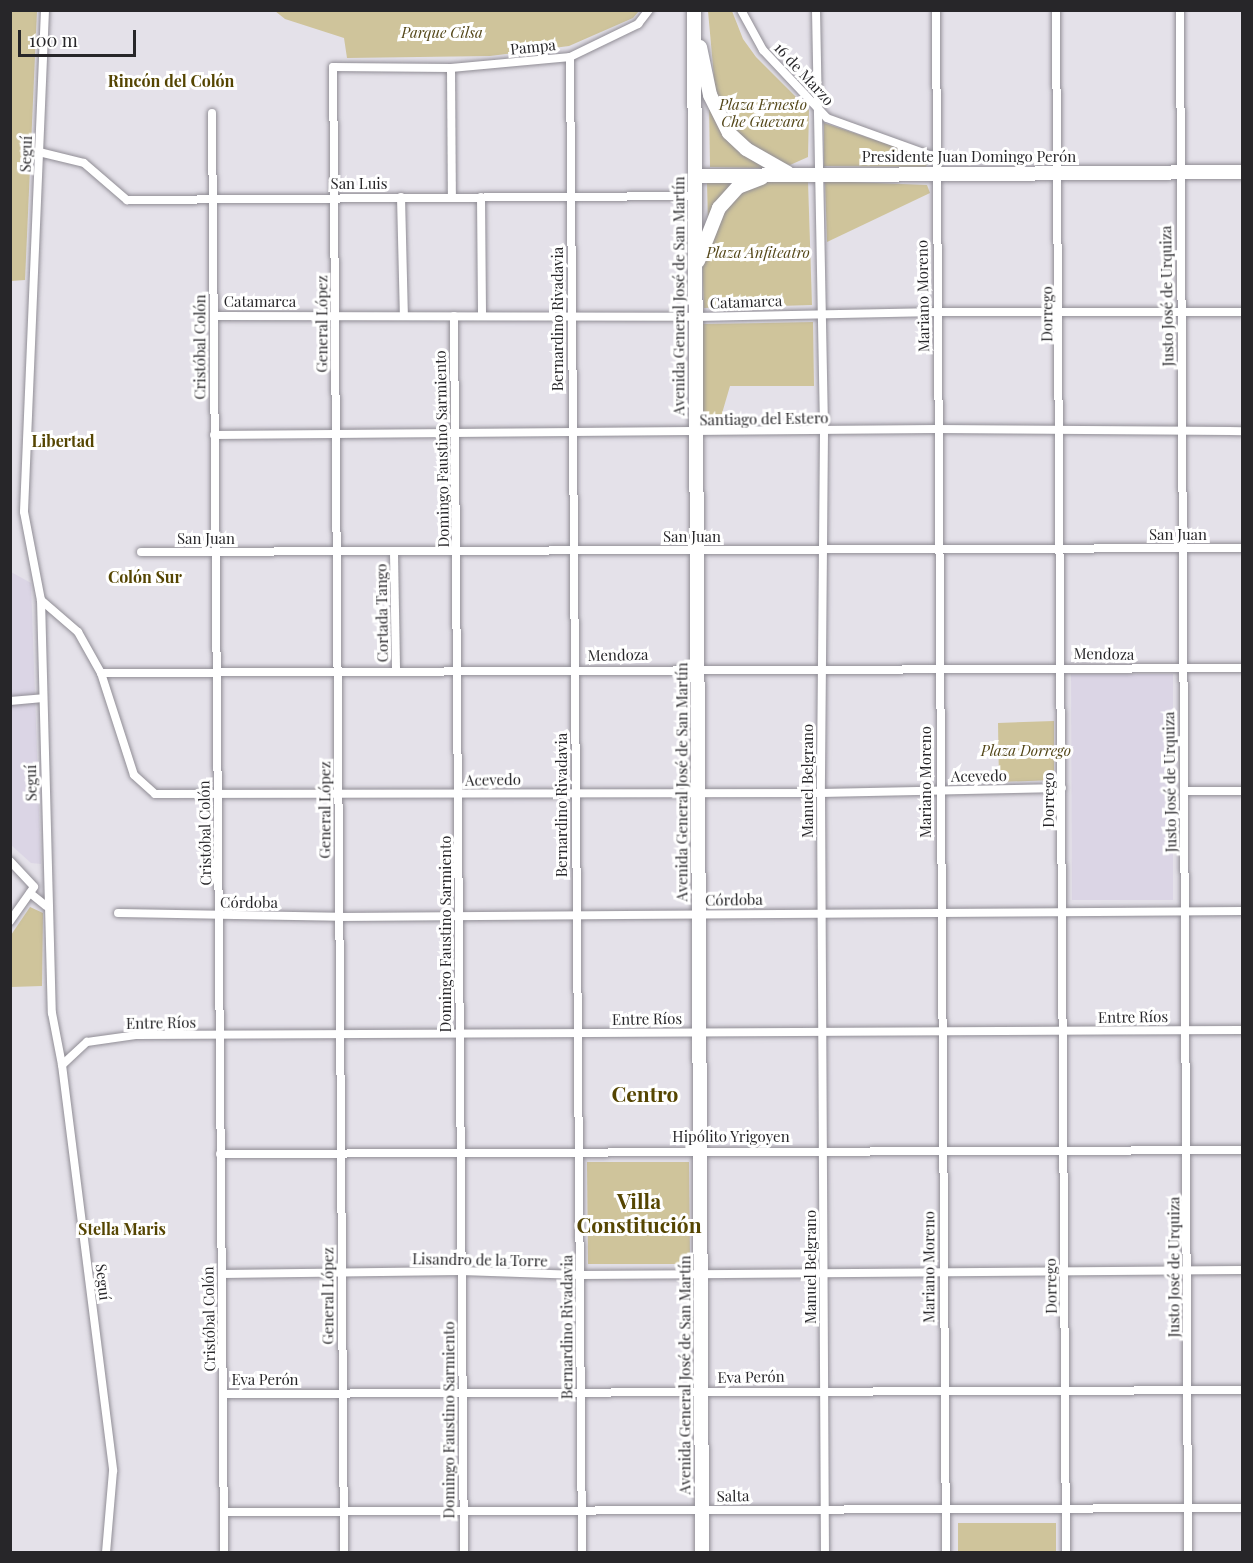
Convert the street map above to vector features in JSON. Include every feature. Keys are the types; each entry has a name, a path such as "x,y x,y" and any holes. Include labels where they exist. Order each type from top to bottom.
{"main road":[{"path":"694,14 710,95 729,133 746,149 793,175"},
{"name":"Avenida General José de San Martín","path":"694,14 702,1552"},
{"name":"Presidente Juan Domingo Perón","path":"695,176 1242,172"},
{"path":"694,271 720,208 738,187 767,175"}],"street":[{"name":"Seguí","path":"45,10 24,512 41,600 46,906 52,1013 62,1065 113,1471 106,1552"},
{"name":"Pampa","path":"333,67 451,68 570,57 638,24 649,10"},
{"name":"16 de Marzo","path":"741,10 763,50 817,109 841,126 935,157"},
{"name":"Manuel Belgrano","path":"816,10 816,174 824,432 821,550 821,793 826,1273 825,1552"},
{"name":"Mariano Moreno","path":"936,10 937,548 941,790 939,913 943,1152 941,1270 946,1552"},
{"name":"Dorrego","path":"1056,10 1061,311 1060,547 1066,1552"},
{"name":"Justo José de Urquiza","path":"1180,10 1182,669 1188,1150 1188,1552"},
{"name":"Bernardino Rivadavia","path":"570,57 574,669 577,793 575,916 582,1552"},
{"name":"General López","path":"333,67 336,316 334,433 338,553 338,1035 344,1552"},
{"path":"451,68 452,197"},
{"name":"Cristóbal Colón","path":"212,113 224,1552"},
{"name":"San Luis","path":"39,152 84,163 127,200 694,196"},
{"path":"401,197 404,316"},
{"path":"481,197 482,316"},
{"name":"Catamarca","path":"214,316 695,317 938,312 1242,312"},
{"name":"Domingo Faustino Sarmiento","path":"454,316 457,432 459,1154 464,1552"},
{"name":"Santiago del Estero","path":"214,435 457,432 824,432 937,429 1242,431"},
{"name":"San Juan","path":"141,552 457,553 1060,547 1242,549"},
{"name":"Cortada Tango","path":"394,553 396,672"},
{"name":"Acevedo","path":"41,600 78,632 101,673 134,775 155,794 217,796 821,793 1062,788"},
{"name":"Mendoza","path":"101,673 698,668 1242,668"},
{"path":"10,701 43,698"},
{"path":"1185,791 1242,791"},
{"path":"10,861 34,886 10,921"},
{"path":"30,893 46,906"},
{"name":"Córdoba","path":"118,913 338,917 1242,911"},
{"name":"Entre Ríos","path":"62,1065 87,1042 136,1035 1242,1030"},
{"name":"Hipólito Yrigoyen","path":"220,1154 459,1154 579,1150 1063,1152 1242,1150"},
{"name":"Lisandro de la Torre","path":"222,1274 461,1271 580,1275 702,1275 941,1270 1242,1270"},
{"name":"Eva Perón","path":"224,1394 825,1389 1242,1390"},
{"name":"Salta","path":"224,1512 343,1514 463,1509 1242,1508"}],"shaded area":[{"path":"11,572 31,583 41,864 31,863 11,845"},
{"path":"1071,674 1173,674 1173,900 1072,900"}],"green space":[{"path":"10,11 37,11 25,280 11,281"},
{"name":"Parque Cilsa","path":"275,11 639,11 633,18 569,46 490,56 347,58 344,38 285,19"},
{"name":"Plaza Ernesto Che Guevara","path":"708,11 732,11 743,39 756,57 809,110 808,157 790,165 778,162 737,135 720,108 715,88"},
{"path":"709,101 769,168 710,167"},
{"path":"824,123 929,158 926,167 824,166"},
{"name":"Plaza Anfiteatro","path":"772,181 808,182 812,305 704,308 702,253 738,187"},
{"path":"825,181 927,185 930,193 827,242"},
{"path":"707,183 743,183 708,222"},
{"path":"813,322 814,386 730,386 718,427 702,426 703,324"},
{"name":"Plaza Dorrego","path":"1054,721 1054,780 999,782 998,723"},
{"path":"30,907 43,913 42,986 11,987 11,935"},
{"path":"587,1162 689,1162 690,1264 588,1264"},
{"path":"958,1523 1056,1523 1056,1552 958,1552"}],"district":[{"name":"Rincón del Colón","path":"171,81"},
{"name":"Libertad","path":"63,441"},
{"name":"Colón Sur","path":"145,577"},
{"name":"Centro","path":"645,1093"},
{"name":"Villa Constitución","path":"639,1212"},
{"name":"Stella Maris","path":"122,1229"}]}
